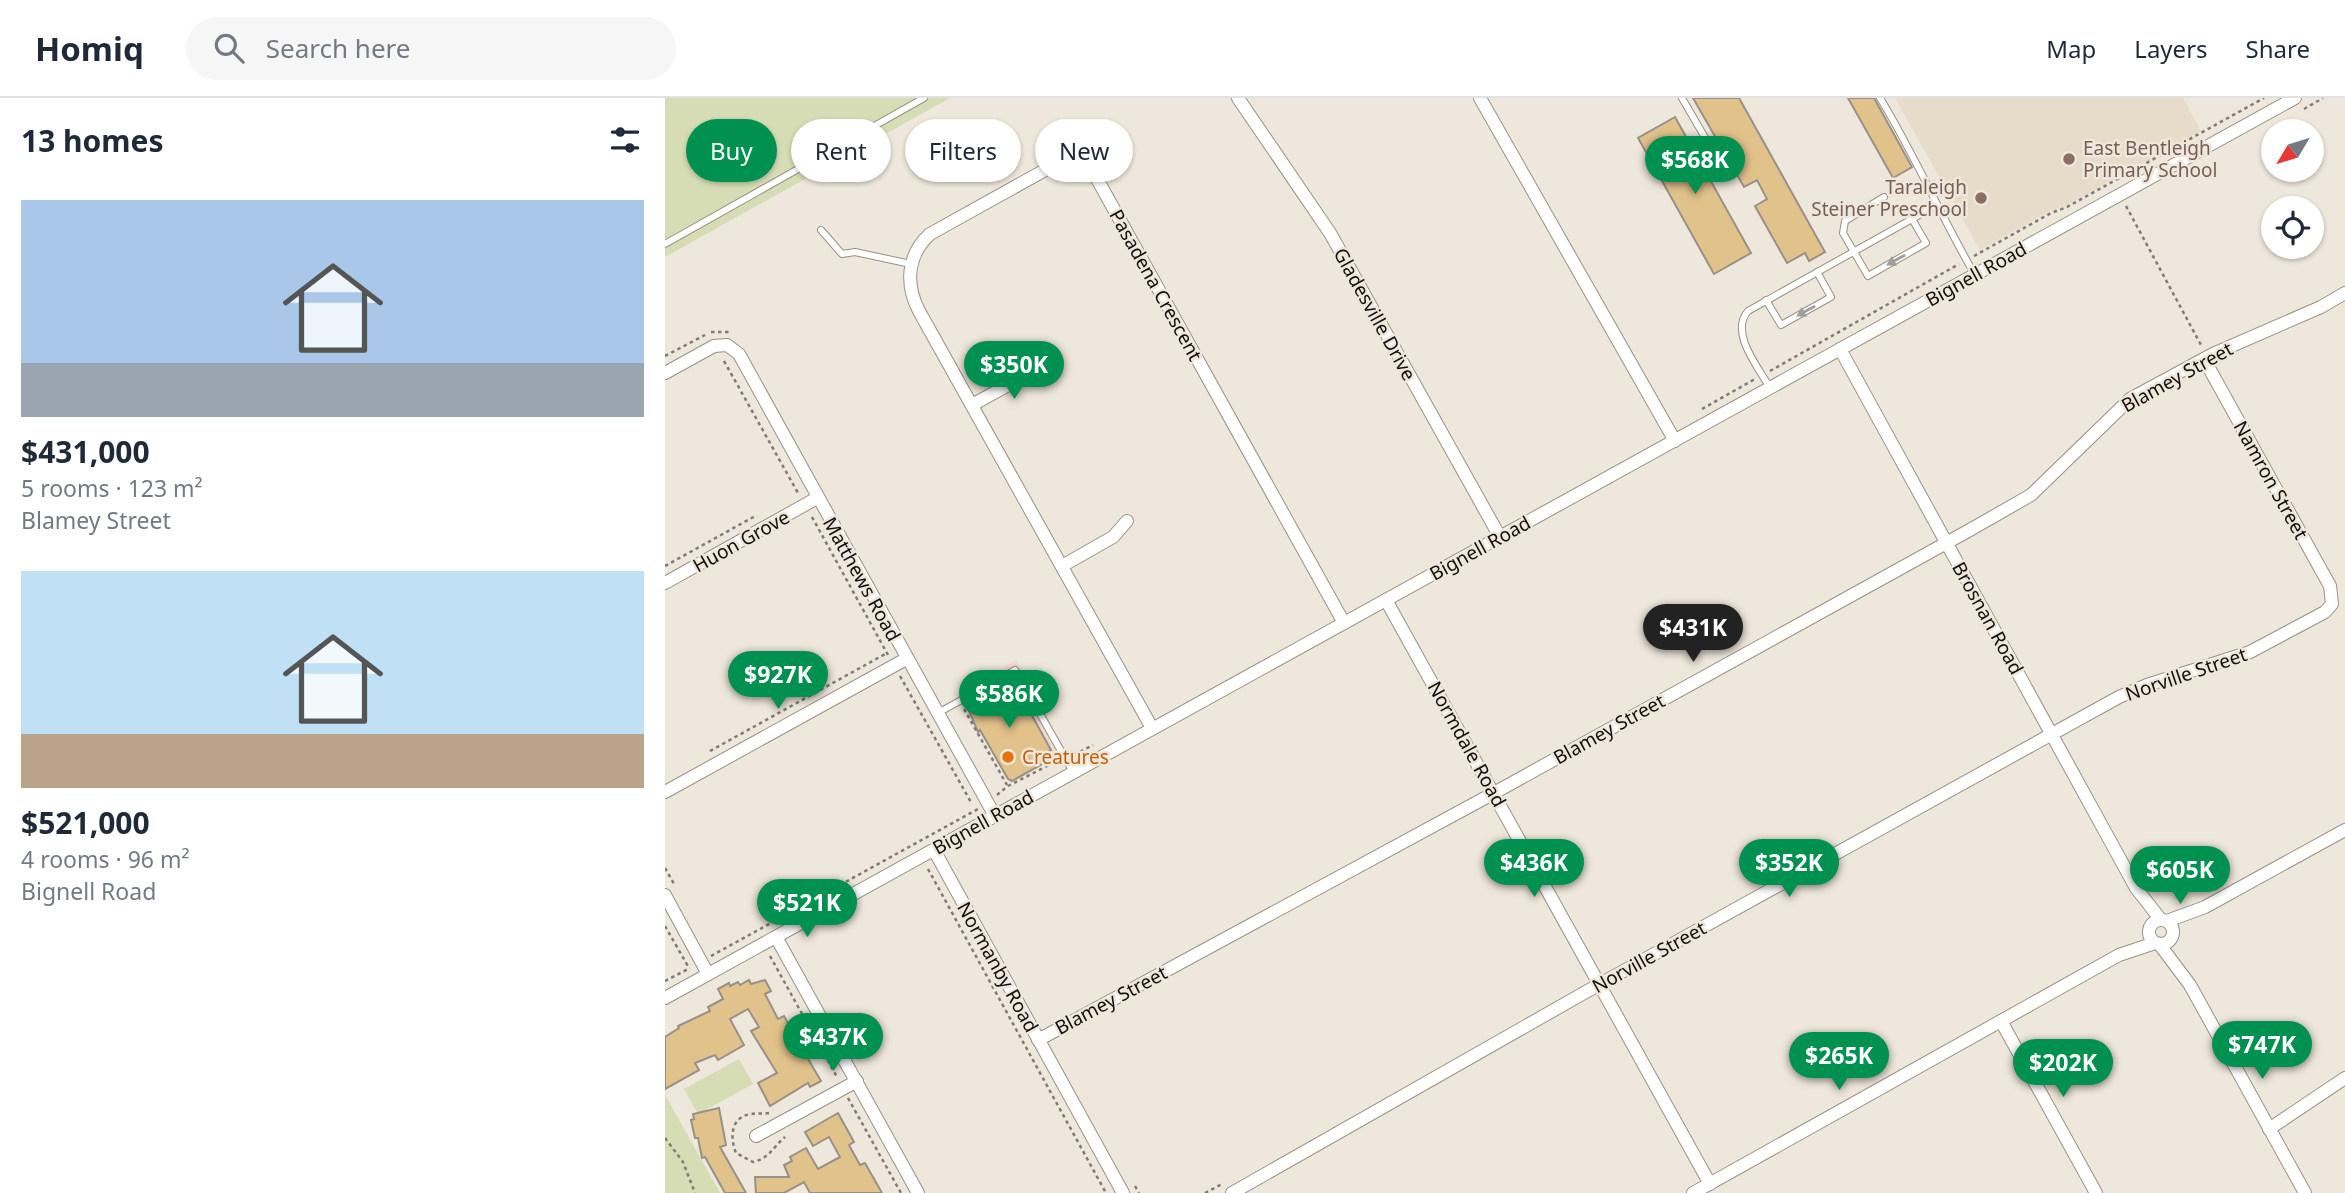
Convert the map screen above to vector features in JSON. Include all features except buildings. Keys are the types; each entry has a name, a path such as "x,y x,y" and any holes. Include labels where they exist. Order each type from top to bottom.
{"street":[{"name":"Gladesville Drive","path":"1238,98 1330,233 1500,537"},
{"path":"1480,98 1675,441"},
{"name":"Bignell Road","path":"665,998 2291,99"},
{"name":"Pasadena Crescent","path":"911,264 923,240 938,229 1081,149 1343,623"},
{"path":"911,264 910,281 914,301 1152,728"},
{"name":"Blamey Street","path":"1038,1040 2031,495 2130,399 2204,359 2321,307 2345,293"},
{"path":"665,373 714,346 725,351"},
{"name":"Brosnan Road","path":"1840,349 2305,1193"},
{"name":"Matthews Road","path":"725,351 739,354 995,816"},
{"name":"Namron Street","path":"2204,359 2330,586 2332,604"},
{"path":"972,405 1039,368"},
{"name":"Huon Grove","path":"665,583 817,498"},
{"path":"1062,566 1113,537 1127,521"},
{"name":"Normdale Road","path":"1386,600 1600,984 1703,1189"},
{"name":"Norville Street","path":"1232,1193 1600,984 2134,690 2259,648 2325,612 2332,604"},
{"path":"665,792 907,659"},
{"path":"1703,1189 2345,830"},
{"name":"Normanby Road","path":"934,850 1123,1193"},
{"path":"665,895 708,974"},
{"path":"776,937 918,1193"},
{"path":"2001,1021 2096,1193"},
{"path":"2269,1129 2345,1078"},
{"path":"756,1136 857,1082"}],"lane":[{"path":"665,244 924,98"},
{"path":"1682,98 1722,167"},
{"path":"1880,98 1906,141 1975,275"},
{"path":"1884,197 1845,221 1843,233 1868,276 1926,243 1912,219"},
{"path":"1770,388 1743,338 1741,327 1743,317 1748,311 1937,205"},
{"path":"821,230 842,254 855,252 911,264"},
{"path":"1766,300 1781,325 1831,297 1817,272"},
{"path":"938,713 1015,670 1073,772"}],"path":[{"path":"1696,412 2051,213 2067,207 2264,98"},
{"path":"2126,206 2201,344"},
{"path":"725,351 805,505 975,810"},
{"path":"665,566 762,513"},
{"path":"700,756 887,653"},
{"path":"665,982 988,803 1008,786 1051,762 1066,760 1102,741"},
{"path":"928,869 1106,1193"},
{"path":"665,926 689,968"},
{"path":"770,956 901,1193"},
{"path":"665,1138 683,1162 695,1193"}],"shaded area":[{"name":"East Bentleigh Primary School","path":"1895,98 2183,98 2201,131 2070,204 2052,210 1980,250"},
{"path":"1016,660 1069,756 1050,760 1012,781 1008,779 960,693"}],"green space":[{"path":"665,98 950,98 912,119 905,119 905,123 891,131 891,119 791,119 791,182 799,182 665,257"},
{"path":"739,1059 753,1084 698,1114 684,1089"},
{"path":"665,1095 720,1193 665,1193"}],"place":[{"name":"East Bentleigh Primary School","path":"2069,159"},
{"name":"Taraleigh Steiner Preschool","path":"1981,198"},
{"name":"Creatures","path":"1008,757"}]}
